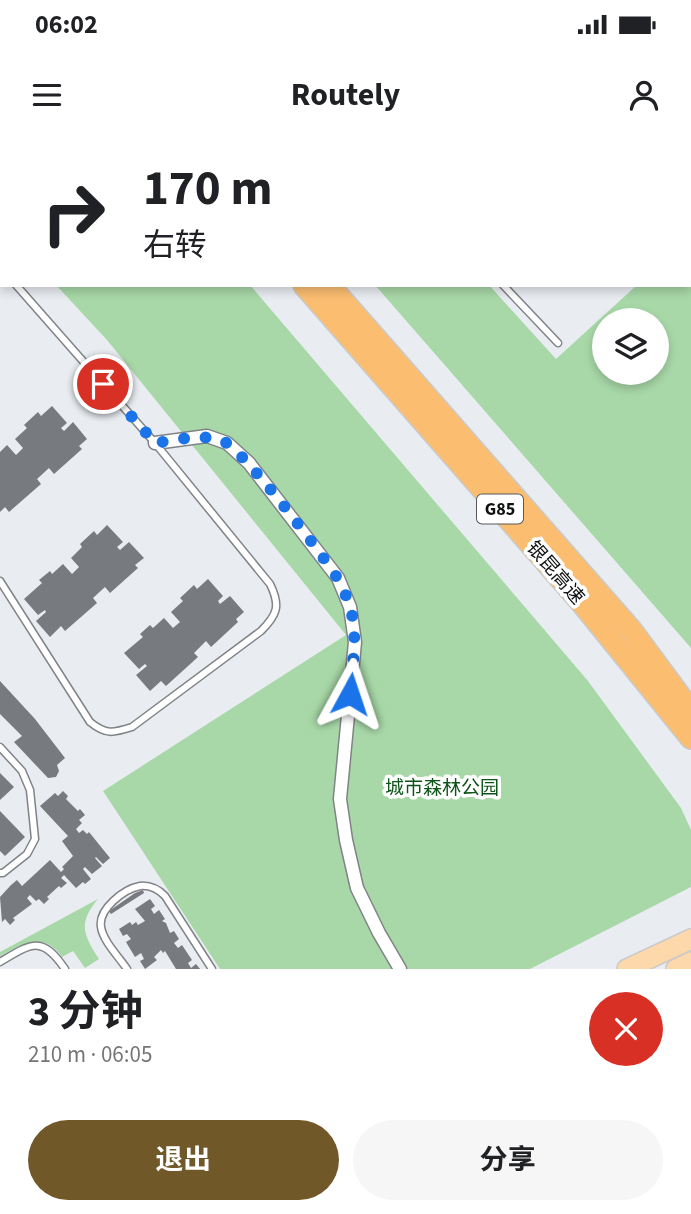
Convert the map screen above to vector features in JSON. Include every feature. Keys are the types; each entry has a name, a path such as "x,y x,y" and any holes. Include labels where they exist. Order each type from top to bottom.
{"highway":[{"name":"银昆高速","path":"306,287 581,602 691,738"},
{"name":"银昆高速","path":"331,287 632,631 691,711"}],"main road":[{"path":"627,969 691,939"},
{"path":"676,969 691,962"}],"street":[{"path":"155,443 207,436 227,443 249,463 338,578 350,607 355,642 340,799 346,840 357,888 400,969"}],"lane":[{"path":"0,581 90,722 102,732 116,732 132,727 261,631 275,617 277,597 270,584 155,443 18,287"},
{"path":"505,287 558,344"},
{"path":"0,747 22,771 30,790 35,839 27,854 0,873"},
{"path":"127,969 104,936 101,919 106,908 139,886 155,888 165,896 212,969"},
{"path":"0,962 29,945 41,945 54,953 65,969"}],"green space":[{"name":"城市森林公园","path":"58,287 252,287 588,681 681,808 691,830 691,887 530,969 220,969 103,791 346,635 107,340"},
{"path":"377,287 491,287 556,359 592,326 592,385 669,385 669,308 612,308 635,287 691,287 691,648"},
{"path":"98,899 87,915 85,929 99,959 85,968 73,951 62,957 48,944 41,942 25,944 0,956 0,952"}],"building":[{"path":"52,406 67,423 61,428 64,431 73,422 87,439 79,446 82,449 54,474 49,468 37,479 41,484 9,512 5,507 0,512 0,452 7,445 16,455 23,448 15,439 27,428 24,425 38,412 41,416"},
{"path":"107,525 123,542 117,547 120,550 129,542 144,558 135,565 138,568 110,593 105,587 93,598 97,603 65,631 61,626 50,637 36,621 45,610 38,615 24,599 42,583 39,580 50,571 52,574 63,564 72,574 79,567 71,558 82,547 80,544 94,531 97,535"},
{"path":"208,579 223,596 218,601 220,604 230,596 244,612 236,619 238,622 211,647 206,641 194,653 198,657 166,686 161,681 150,691 136,675 147,666 145,664 139,669 124,653 143,637 140,634 150,625 153,628 164,618 173,628 180,622 171,612 183,601 180,598 194,585 197,589"},
{"path":"0,681 35,719 65,758 57,765 59,771 56,777 48,778 14,742 22,736 0,714"},
{"path":"0,773 14,787 0,800"},
{"path":"63,791 68,796 66,799 85,815 79,820 82,823 76,829 79,833 83,830 87,834 89,832 110,858 103,864 96,857 102,866 92,874 85,867 83,869 91,879 85,884 83,882 76,888 64,875 61,878 67,883 61,888 59,886 47,897 49,899 44,904 30,895 27,898 32,904 13,918 15,920 10,925 5,919 2,922 0,897 11,885 17,880 22,886 50,860 61,872 64,869 62,867 73,856 62,841 68,836 40,806 55,793 58,796"},
{"path":"0,811 25,837 5,856 0,851"},
{"path":"143,890 144,893 111,914 109,911"},
{"path":"150,899 155,906 151,909 154,914 159,910 170,933 174,931 179,939 174,943 178,948 182,945 192,960 188,963 191,968 196,964 200,969 176,969 165,951 163,953 161,950 154,957 157,960 145,969 140,961 144,959 141,953 135,957 126,942 131,939 127,934 123,936 119,929 130,922 132,925 136,922 138,925 145,921 135,909"}],"route":[{"path":"103,384 155,443 207,436 227,443 249,463 338,578 350,607 355,642 350,694"}]}
